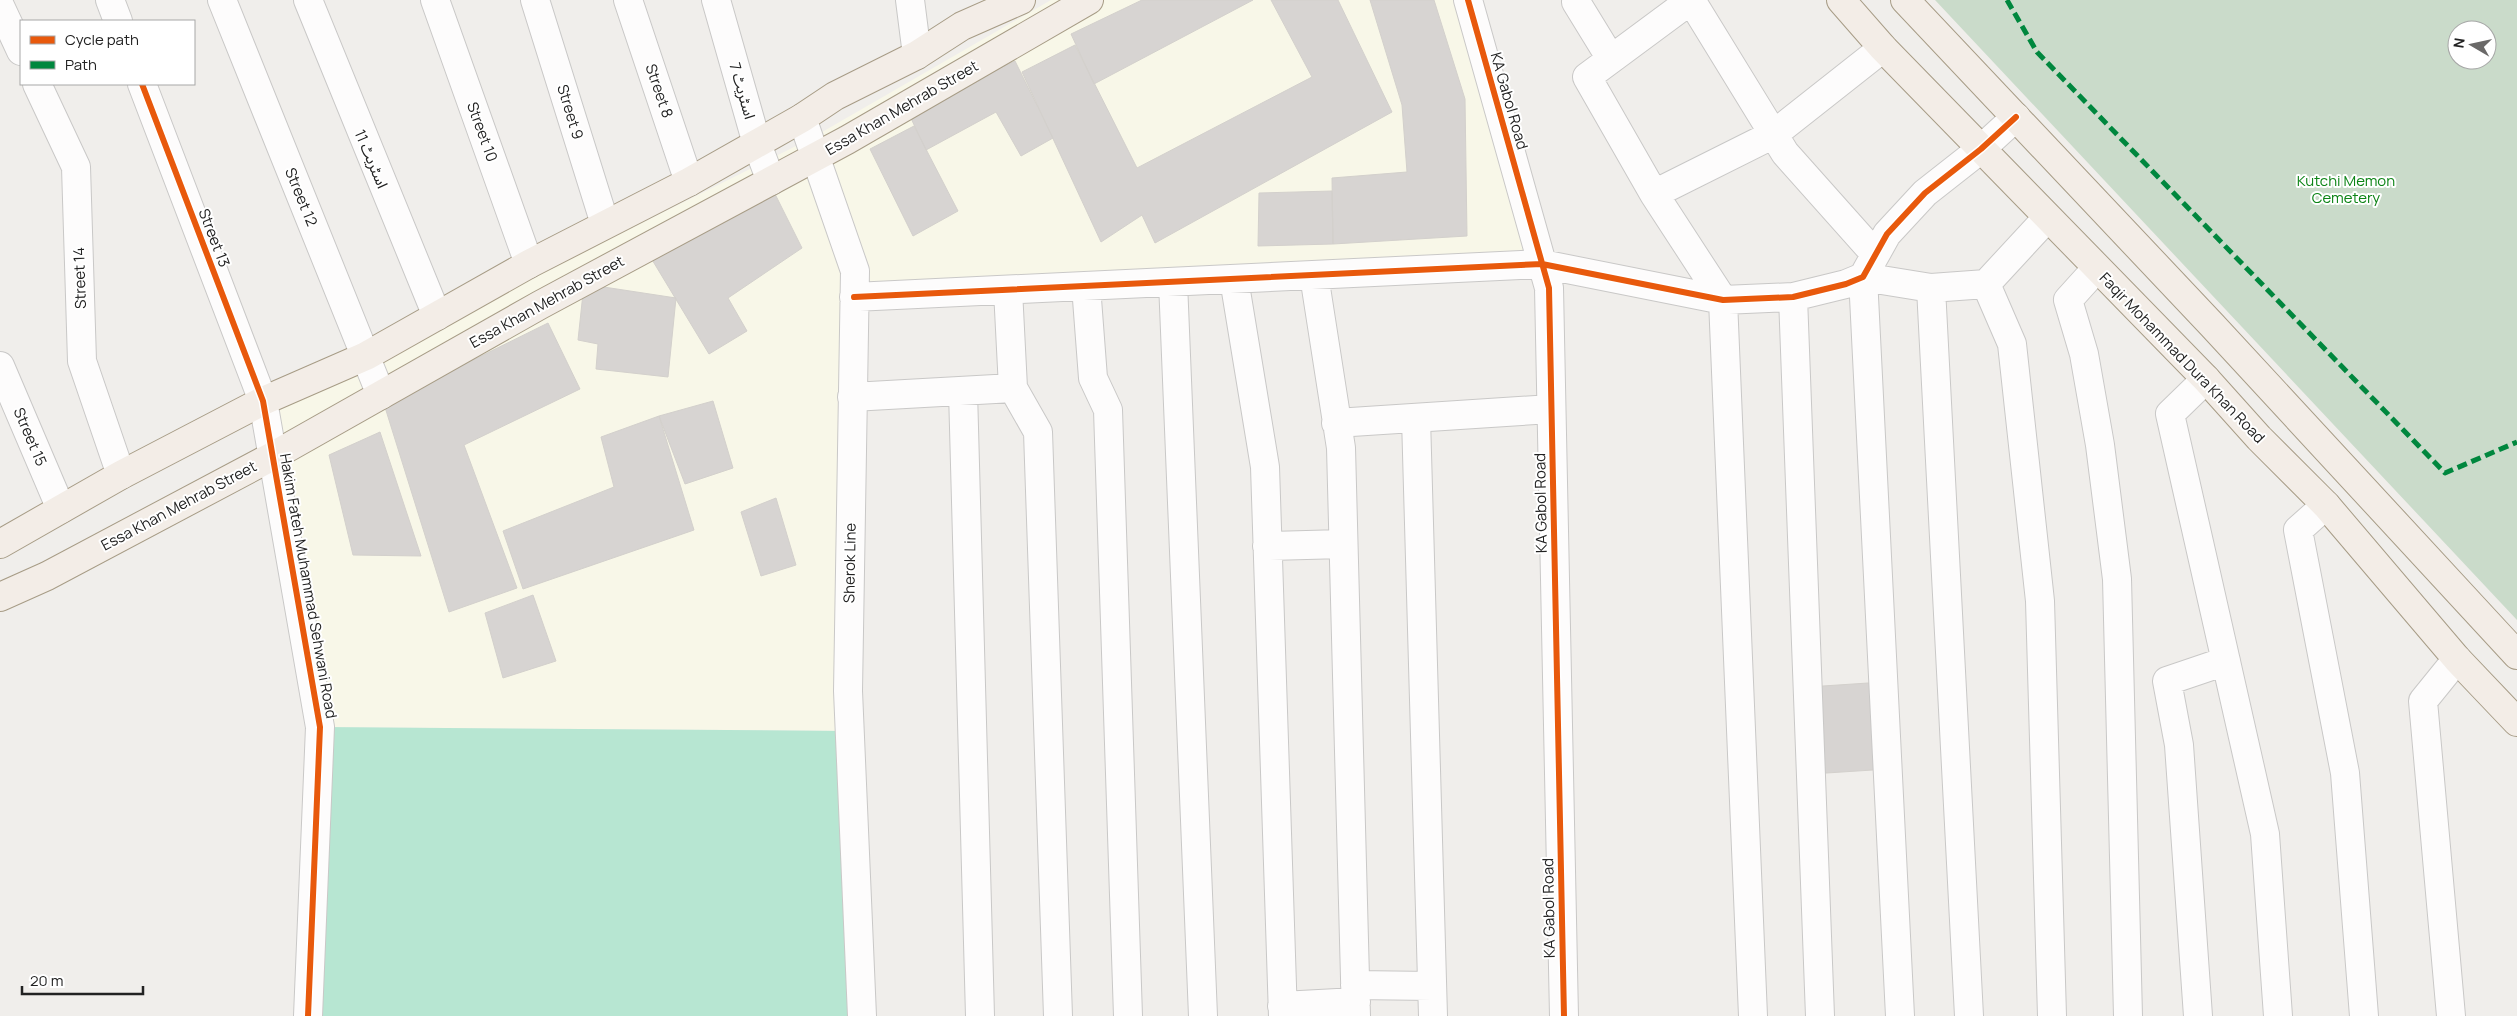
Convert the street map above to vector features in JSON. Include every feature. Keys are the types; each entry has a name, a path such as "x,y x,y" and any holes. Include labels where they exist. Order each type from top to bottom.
{"main road":[{"name":"Essa Khan Mehrab Street","path":"0,597 48,576 273,456 540,305 815,157 1089,0"},
{"name":"Faqir Mohammad Dura Khan Road","path":"1841,0 1883,48 2096,269 2206,379 2259,438 2326,505 2457,659 2517,722"},
{"path":"1906,0 2226,340 2517,655"},
{"path":"0,544 121,475 263,401 366,356 529,264 690,182 802,118 835,96 917,55 962,26 1019,1"}],"street":[{"path":"110,0 118,20"},
{"name":"Street 12","path":"222,0 381,394"},
{"name":"اسٹریٹ 11","path":"308,0 437,316"},
{"name":"Street 10","path":"435,0 529,264"},
{"name":"Street 9","path":"536,0 605,224"},
{"name":"Street 8","path":"628,0 690,182"},
{"name":"اسٹریٹ 7","path":"716,0 758,144 771,181"},
{"path":"910,0 917,55"},
{"name":"KA Gabol Road","path":"1468,0 1549,288 1564,1016"},
{"path":"1753,1016 1723,300 1654,194 1587,77 1611,59 1660,9 1691,0 1786,153 1869,266 1900,1016"},
{"path":"1576,2 1611,59"},
{"path":"0,6 20,49"},
{"path":"1654,194 1774,134 1883,48"},
{"name":"Street 14","path":"37,85 76,167 82,362 121,475"},
{"name":"Street 13","path":"142,85 263,401"},
{"path":"854,297 1542,264 1723,300 1793,297 1846,284 1869,266 1887,234 1925,192 1981,148 2016,117"},
{"name":"Sherok Line","path":"802,118 855,271 848,690 862,1016"},
{"path":"1869,266 1931,288 1986,284 2047,218"},
{"path":"2096,269 2068,300 2086,363 2100,445 2117,579 2128,1016"},
{"path":"1314,275 1341,448 1356,1001"},
{"path":"1234,279 1265,467 1282,1011 1356,1001 1432,986"},
{"path":"1173,282 1203,1016"},
{"path":"1986,284 2012,344 2040,601 2052,1016"},
{"path":"1086,286 1093,378 1108,410 1128,1016"},
{"path":"1931,288 1969,1016"},
{"path":"1008,290 1013,388 1038,432 1058,1016"},
{"path":"1793,297 1820,1016"},
{"name":"Street 15","path":"0,366 61,509"},
{"path":"2206,379 2170,414 2265,834 2278,1016"},
{"path":"852,397 1013,388"},
{"path":"963,391 980,1016"},
{"name":"Hakim Fateh Muhammad Sehwani Road","path":"263,401 320,727 308,1016"},
{"path":"1336,423 1551,410"},
{"path":"1416,418 1433,1016"},
{"path":"2326,505 2298,530 2344,773 2364,1016"},
{"path":"1267,546 1343,544"},
{"path":"2452,1016 2423,701 2457,659"},
{"path":"2198,1016 2179,744 2167,681 2226,661"}],"shaded area":[{"path":"1051,0 1468,0 1542,264 854,297 849,731 320,727 267,410 810,139"}],"green space":[{"name":"Kutchi Memon Cemetery","path":"1935,0 2517,0 2517,620"},
{"path":"320,727 849,731 862,1016 308,1016"}],"building":[{"path":"1142,0 1253,0 1094,84 1071,34"},
{"path":"1271,0 1338,0 1392,112 1155,243 1142,215 1101,242 1022,72 1075,45 1137,168 1312,77"},
{"path":"1370,0 1434,0 1465,99 1467,236 1333,244 1332,178 1407,172 1402,105"},
{"path":"1015,61 1053,138 1021,156 996,112 926,150 908,112"},
{"path":"914,126 958,211 913,236 870,149"},
{"path":"771,186 802,248 728,298 747,331 709,354 651,258"},
{"path":"1332,191 1333,244 1258,246 1259,193"},
{"path":"584,284 676,298 668,377 596,369 598,344 578,340"},
{"path":"548,323 580,389 464,445 517,588 449,612 384,404"},
{"path":"713,401 733,468 685,484 659,416"},
{"path":"659,416 694,530 523,589 503,531 614,487 601,437"},
{"path":"380,432 421,556 353,555 329,455"},
{"path":"776,498 796,565 761,576 741,512"},
{"path":"533,595 556,661 503,678 485,613"},
{"path":"1883,682 1888,769 1811,774 1808,687"}],"marked path":[{"path":"2007,0 2037,52 2445,473 2517,442"}],"cycle path":[{"path":"1468,0 1549,288 1564,1016"},
{"path":"142,85 263,401 320,727 308,1016"},
{"path":"854,297 1542,264 1723,300 1793,297 1846,284 1863,277 1887,234 1925,193 1981,149 2016,117"}]}
